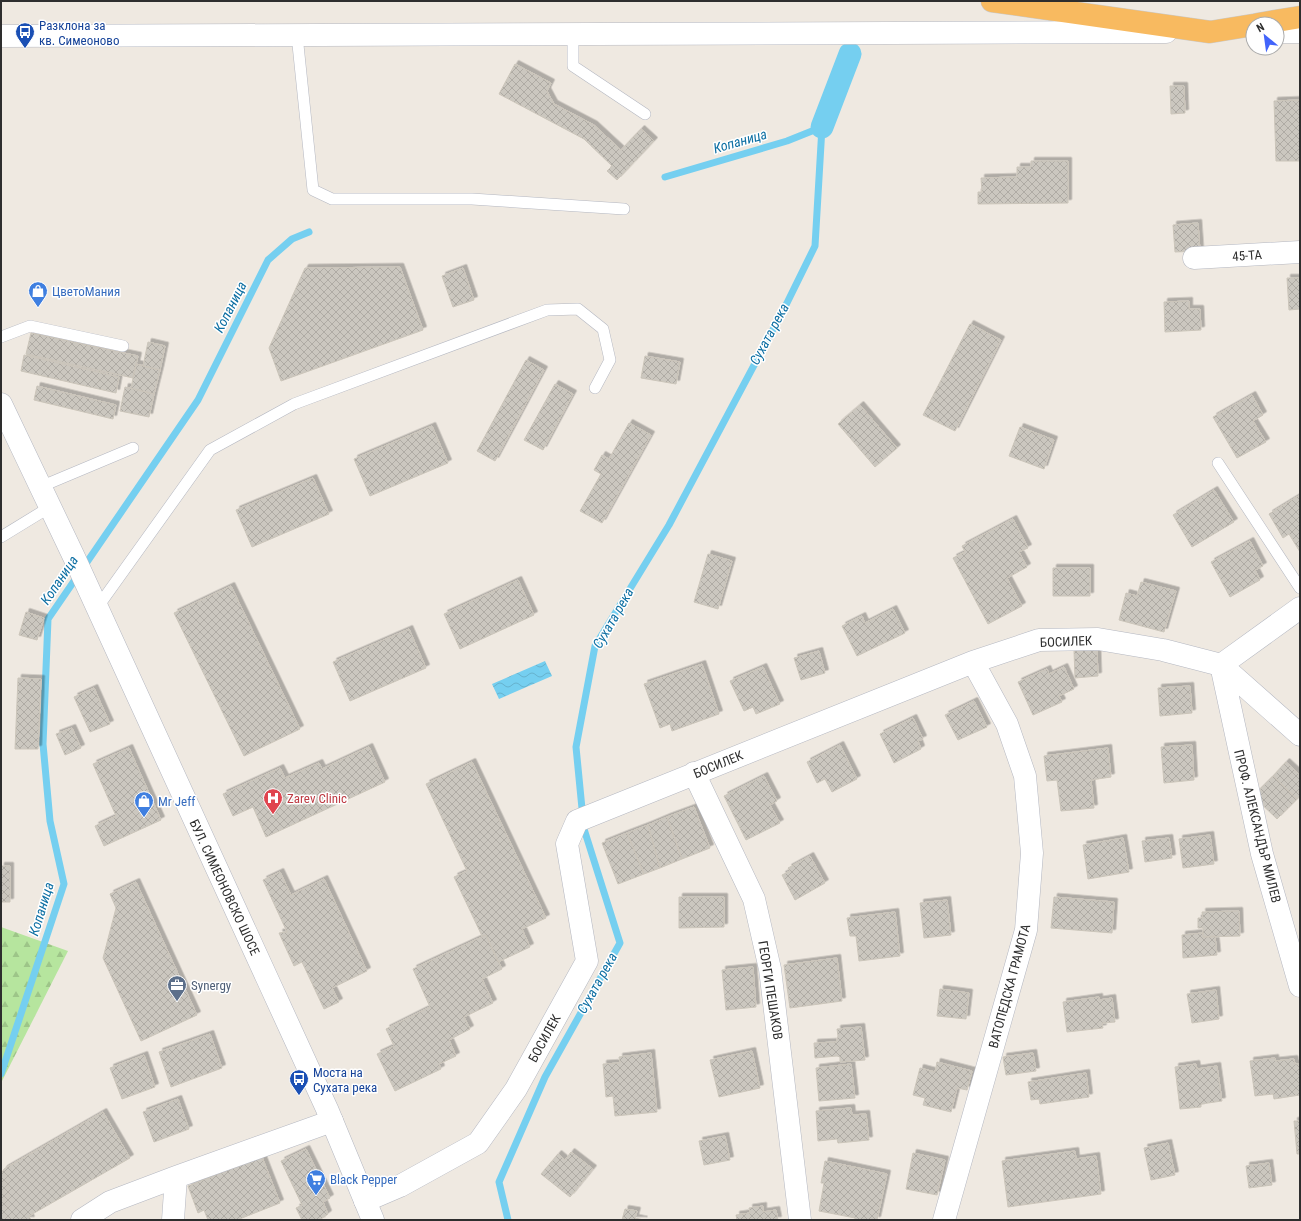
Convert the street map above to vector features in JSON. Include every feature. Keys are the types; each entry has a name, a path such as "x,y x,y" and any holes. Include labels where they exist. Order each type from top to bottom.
{"highway":[{"path":"992,1 1210,32 1245,26"},
{"path":"1285,20 1300,17"}],"street":[{"path":"1,36 1245,32"},
{"path":"1285,32 1300,32"},
{"name":"45-ТА","path":"1194,258 1300,252"},
{"name":"БУЛ. СИМЕОНОВСКО ШОСЕ","path":"1,404 74,557 332,1121 369,1211"},
{"path":"1221,665 1300,608"},
{"name":"БОСИЛЕК","path":"369,1211 412,1179 478,1143 516,1089 587,961 567,844 587,817 973,662 1039,640 1098,640 1164,650 1221,665 1300,735"},
{"name":"ВАТОПЕДСКА ГРАМОТА","path":"944,1220 1026,930 1032,853 1025,776 1007,724 973,662"},
{"name":"ПРОФ. АЛЕКСАНДЪР МИЛЕВ","path":"1221,665 1262,854 1300,986"},
{"name":"ГЕОРГИ ПЕШАКОВ","path":"694,774 754,899 770,969 800,1220"},
{"path":"82,1220 110,1202 176,1176 332,1121"},
{"path":"173,1220 176,1176"}],"lane":[{"path":"297,35 313,190 332,199 472,199 624,209"},
{"path":"573,35 573,66 645,114"},
{"path":"97,608 210,450 294,404 547,310 578,309 604,329 610,360 595,388"},
{"path":"1,337 30,326 122,346"},
{"path":"40,487 133,448"},
{"path":"1218,462 1300,588"},
{"path":"1,537 50,507"}],"green space":[{"path":"1,927 68,951 1,1083"}],"water":[{"path":"545,661 552,676 499,699 492,684"}],"building":[{"path":"515,64 551,83 547,91 554,104 594,125 621,150 641,129 654,141 617,180 607,171 612,166 584,139 499,94"},
{"path":"1170,86 1184,86 1185,113 1171,114"},
{"path":"1300,100 1300,161 1276,161 1274,101"},
{"path":"1031,161 1068,161 1068,203 978,204 978,192 982,192 981,178 1017,177 1017,167 1031,167"},
{"path":"1198,223 1200,251 1175,252 1173,225"},
{"path":"400,267 423,330 281,381 269,348 305,268"},
{"path":"463,268 474,300 453,307 442,276"},
{"path":"1287,278 1300,278 1300,309 1289,310"},
{"path":"1189,301 1189,309 1200,309 1201,330 1165,332 1164,302"},
{"path":"970,324 1001,340 955,431 923,415"},
{"path":"31,333 138,356 133,378 26,354"},
{"path":"148,342 165,346 160,370 143,366"},
{"path":"24,355 119,377 116,393 21,371"},
{"path":"645,356 680,362 676,384 641,378"},
{"path":"526,360 544,370 495,461 477,451"},
{"path":"136,364 160,370 154,394 131,388"},
{"path":"555,384 573,394 543,450 524,440"},
{"path":"37,386 116,405 113,419 34,400"},
{"path":"125,387 154,394 149,417 120,411"},
{"path":"1252,395 1263,415 1253,421 1266,442 1237,458 1213,417"},
{"path":"860,405 897,448 875,467 838,424"},
{"path":"629,423 651,435 602,523 580,511 601,474 594,470 602,455 609,459"},
{"path":"432,426 448,463 370,496 354,459"},
{"path":"1020,427 1054,440 1044,469 1009,456"},
{"path":"313,478 329,514 252,547 236,510"},
{"path":"1214,490 1234,522 1192,547 1173,515"},
{"path":"1300,495 1300,552 1289,534 1283,538 1269,514"},
{"path":"1013,519 1028,548 1019,552 1027,567 1007,578 1022,606 988,624 953,558 965,552 962,546"},
{"path":"1250,541 1263,566 1255,570 1260,580 1230,597 1211,562"},
{"path":"708,554 732,561 718,609 694,602"},
{"path":"1053,568 1090,568 1090,596 1053,596"},
{"path":"518,580 534,615 460,649 444,614"},
{"path":"1141,582 1176,591 1164,632 1119,620 1126,593 1137,596"},
{"path":"231,586 300,729 244,756 174,613"},
{"path":"893,609 905,633 857,656 842,626 862,616 865,623"},
{"path":"26,612 44,618 37,640 19,635"},
{"path":"409,629 426,668 350,701 333,662"},
{"path":"1097,649 1098,676 1075,678 1074,651"},
{"path":"819,651 825,673 801,680 794,658"},
{"path":"702,664 719,714 672,731 670,724 660,728 644,684"},
{"path":"763,667 780,704 756,714 753,707 744,711 730,681"},
{"path":"1064,667 1074,689 1059,696 1062,702 1033,715 1018,682 1047,669 1049,674"},
{"path":"18,678 41,679 38,749 15,749"},
{"path":"1190,686 1192,713 1160,716 1158,688"},
{"path":"94,688 110,724 90,732 74,697"},
{"path":"974,701 987,727 958,740 945,715"},
{"path":"913,718 923,739 918,741 921,749 894,763 880,734"},
{"path":"72,728 81,748 65,755 56,734"},
{"path":"840,745 857,779 832,792 825,779 817,783 807,762"},
{"path":"1192,745 1194,780 1164,783 1161,747"},
{"path":"369,747 385,782 266,837 253,807 233,816 223,794 280,768 285,778 319,763 322,769"},
{"path":"129,748 161,820 104,846 95,826 116,816 93,764"},
{"path":"1108,748 1111,777 1091,780 1094,808 1061,811 1057,780 1047,781 1044,756"},
{"path":"472,762 546,918 522,929 530,947 498,962 486,935 482,936 454,877 467,871 426,784"},
{"path":"1286,762 1300,775 1300,795 1297,799 1273,776"},
{"path":"764,776 777,801 770,805 780,823 746,840 724,796"},
{"path":"1273,776 1297,799 1277,819 1253,796"},
{"path":"694,807 710,848 682,859 667,817"},
{"path":"667,817 682,859 660,868 648,825"},
{"path":"648,825 660,868 644,874 627,833"},
{"path":"627,833 644,874 618,884 602,843"},
{"path":"1210,835 1214,864 1183,868 1179,839"},
{"path":"1123,838 1129,872 1088,879 1083,845"},
{"path":"1169,838 1172,858 1145,862 1142,841"},
{"path":"810,856 825,883 795,900 782,875 790,871 788,868"},
{"path":"1,866 10,866 10,902 1,902"},
{"path":"280,872 291,895 324,879 367,971 332,988 339,1002 324,1009 302,962 294,966 279,933 287,932 263,880"},
{"path":"136,882 197,1015 141,1041 103,958 116,908 110,894"},
{"path":"679,897 724,897 724,927 679,928"},
{"path":"1054,897 1114,902 1112,933 1051,928"},
{"path":"947,900 951,935 924,938 920,903"},
{"path":"1239,911 1240,936 1203,937 1203,928 1198,928 1198,918 1203,918 1202,912"},
{"path":"895,912 900,956 859,961 856,936 850,936 847,918"},
{"path":"1203,933 1203,937 1215,936 1217,955 1183,958 1182,935"},
{"path":"486,935 502,969 482,979 493,1003 464,1017 470,1029 449,1040 456,1056 439,1064 441,1069 395,1091 377,1054 394,1046 386,1029 430,1007 413,969"},
{"path":"837,958 842,1001 790,1008 784,965"},
{"path":"753,967 756,1007 726,1010 722,970"},
{"path":"940,989 969,993 966,1019 937,1016"},
{"path":"1216,990 1219,1019 1192,1023 1187,994"},
{"path":"1099,997 1099,1000 1112,998 1115,1022 1102,1023 1103,1028 1067,1032 1063,1002"},
{"path":"861,1027 865,1060 840,1062 840,1057 837,1056 815,1058 814,1043 836,1042 838,1036 837,1029"},
{"path":"210,1034 222,1068 171,1087 159,1052"},
{"path":"752,1051 760,1088 719,1097 710,1060"},
{"path":"651,1053 657,1112 615,1116 613,1096 606,1097 603,1064 620,1063 619,1057"},
{"path":"1033,1053 1036,1071 1006,1075 1003,1057"},
{"path":"144,1055 155,1087 122,1099 110,1068"},
{"path":"1275,1058 1275,1061 1294,1059 1295,1064 1300,1064 1300,1095 1274,1099 1273,1094 1255,1096 1250,1061"},
{"path":"937,1062 972,1071 967,1090 957,1088 951,1112 923,1105 925,1098 913,1095 920,1068 935,1072"},
{"path":"851,1064 855,1098 819,1101 816,1068"},
{"path":"1196,1064 1197,1069 1217,1066 1222,1101 1201,1104 1201,1107 1180,1109 1175,1067"},
{"path":"1086,1073 1089,1097 1040,1104 1039,1099 1031,1100 1028,1082"},
{"path":"178,1099 189,1129 154,1142 143,1112"},
{"path":"851,1108 852,1115 866,1114 869,1140 838,1143 837,1139 818,1141 816,1111"},
{"path":"103,1112 130,1158 29,1216 31,1220 1,1220 1,1174 4,1169"},
{"path":"1294,1121 1300,1121 1300,1154 1297,1154"},
{"path":"725,1136 730,1160 704,1165 699,1141"},
{"path":"1168,1143 1175,1175 1151,1180 1144,1148"},
{"path":"306,1149 330,1198 323,1202 328,1214 321,1219 322,1220 302,1220 296,1208 302,1205 281,1161"},
{"path":"1075,1151 1076,1159 1096,1156 1101,1194 1008,1207 1002,1161"},
{"path":"571,1152 593,1169 570,1197 541,1174 558,1154 565,1160"},
{"path":"913,1153 945,1160 937,1195 906,1189"},
{"path":"262,1157 280,1203 237,1220 208,1220 204,1210 198,1213 188,1186"},
{"path":"825,1161 887,1174 877,1220 855,1220 855,1218 819,1211 824,1183 821,1183"},
{"path":"1269,1163 1272,1185 1249,1188 1246,1166"},
{"path":"763,1206 763,1212 776,1210 778,1220 737,1220 736,1215 750,1213 749,1208"},
{"path":"625,1209 637,1211 635,1218 644,1220 622,1220"}],"waterway":[{"name":"Сухата река","path":"822,127 850,54"},
{"name":"Сухата река","path":"508,1220 499,1182 545,1077 620,943 584,829 576,747 595,646 669,525 784,309 815,246 822,127 787,141 665,177"},
{"name":"Копаница","path":"1,1074 64,884 50,821 43,744 48,619 198,400 268,260 292,239 309,232"}],"place":[{"name":"Разклона за кв. Симеоново","path":"25,49"},
{"name":"ЦветоМания","path":"38,308"},
{"name":"Zarev Clinic","path":"273,815"},
{"name":"Mr Jeff","path":"144,818"},
{"name":"Synergy","path":"177,1002"},
{"name":"Моста на Сухата река","path":"299,1096"},
{"name":"Black Pepper","path":"316,1196"}]}
